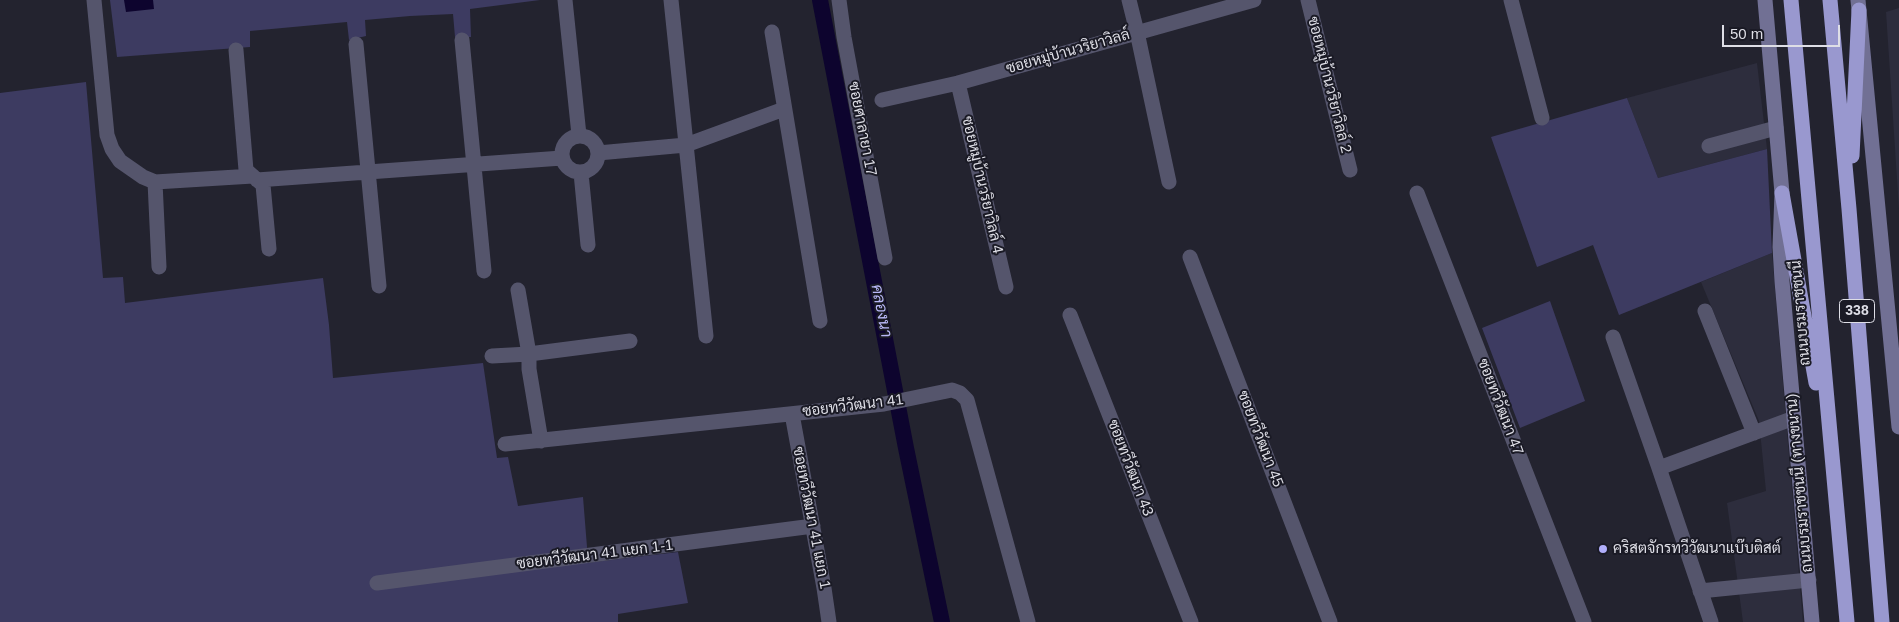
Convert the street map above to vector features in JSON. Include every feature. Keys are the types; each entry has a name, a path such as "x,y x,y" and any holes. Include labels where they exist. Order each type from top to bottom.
{"highway":[{"name":"ถนนบรมราชชนนี","path":"1791,0 1847,622"},
{"name":"338","path":"1830,0 1849,209 1882,622"},
{"path":"1849,209 1859,5"},
{"path":"1782,193 1833,478"}],"main road":[{"path":"1765,0 1782,193"},
{"name":"338","path":"1859,5 1895,333 1899,427"},
{"name":"ถนนบรมราชชนนี (ทางขนาน)","path":"1782,193 1780,247 1812,622"}],"street":[{"path":"94,0 107,135 112,149 120,161 155,182 368,172 562,158"},
{"path":"565,0 579,136"},
{"path":"671,0 706,336"},
{"name":"ซอยศาลายา 17","path":"840,0 844,37 885,258"},
{"path":"1129,0 1169,182"},
{"name":"ซอยหมู่บ้านวริยาวิลล์","path":"882,100 958,83 1254,0"},
{"name":"ซอยหมู่บ้านวริยาวิลล์ 2","path":"1308,0 1350,170"},
{"path":"1511,0 1542,118"},
{"path":"772,32 820,321"},
{"path":"462,40 484,271"},
{"path":"356,44 379,286"},
{"path":"236,50 246,170 263,185 269,249"},
{"name":"ซอยหมู่บ้านวริยาวิลล์ 4","path":"958,83 1006,287"},
{"path":"598,153 686,145 784,109"},
{"path":"1709,146 1776,128"},
{"path":"579,136 590,138 598,153 595,164 581,173 569,169 562,158 562,152 567,140 579,136"},
{"path":"581,173 588,246"},
{"path":"155,182 159,267"},
{"name":"ซอยทวีวัฒนา 47","path":"1417,193 1584,622"},
{"name":"ซอยทวีวัฒนา 45","path":"1190,257 1330,622"},
{"path":"518,290 541,441"},
{"path":"1705,311 1754,433"},
{"name":"ซอยทวีวัฒนา 43","path":"1070,314 1190,622"},
{"path":"1613,337 1711,622"},
{"path":"492,356 528,354 630,341"},
{"name":"ซอยทวีวัฒนา 41","path":"505,444 884,404 952,390 960,393 967,400 1028,622"},
{"name":"ซอยทวีวัฒนา 41 แยก 1","path":"792,414 829,622"},
{"path":"1659,468 1794,418"},
{"name":"ซอยทวีวัฒนา 41 แยก 1-1","path":"377,584 813,526"},
{"path":"1700,591 1809,580"}],"shaded area":[{"path":"110,0 540,0 470,9 471,37 455,37 453,14 410,16 365,20 366,36 349,40 347,22 250,31 250,47 117,57"},
{"path":"124,0 153,0 154,9 126,12"},
{"path":"1899,8 1899,209 1886,12"},
{"path":"1757,63 1767,149 1658,178 1627,98"},
{"path":"86,82 103,278 123,277 125,303 323,278 333,378 483,363 497,458 508,457 518,506 583,497 587,547 586,563 678,552 688,603 618,614 618,622 0,622 0,93"},
{"path":"1627,98 1658,178 1767,149 1772,253 1619,315 1593,245 1537,267 1491,137"},
{"path":"1772,253 1803,622 1743,622 1727,503 1766,491 1759,421 1701,282"},
{"path":"1550,301 1585,401 1520,428 1482,328"}],"waterway":[{"name":"คลองนา","path":"820,0 906,448 942,622"}],"place":[{"name":"คริสตจักรทวีวัฒนาแบ๊บติสต์","path":"1603,549"}]}
